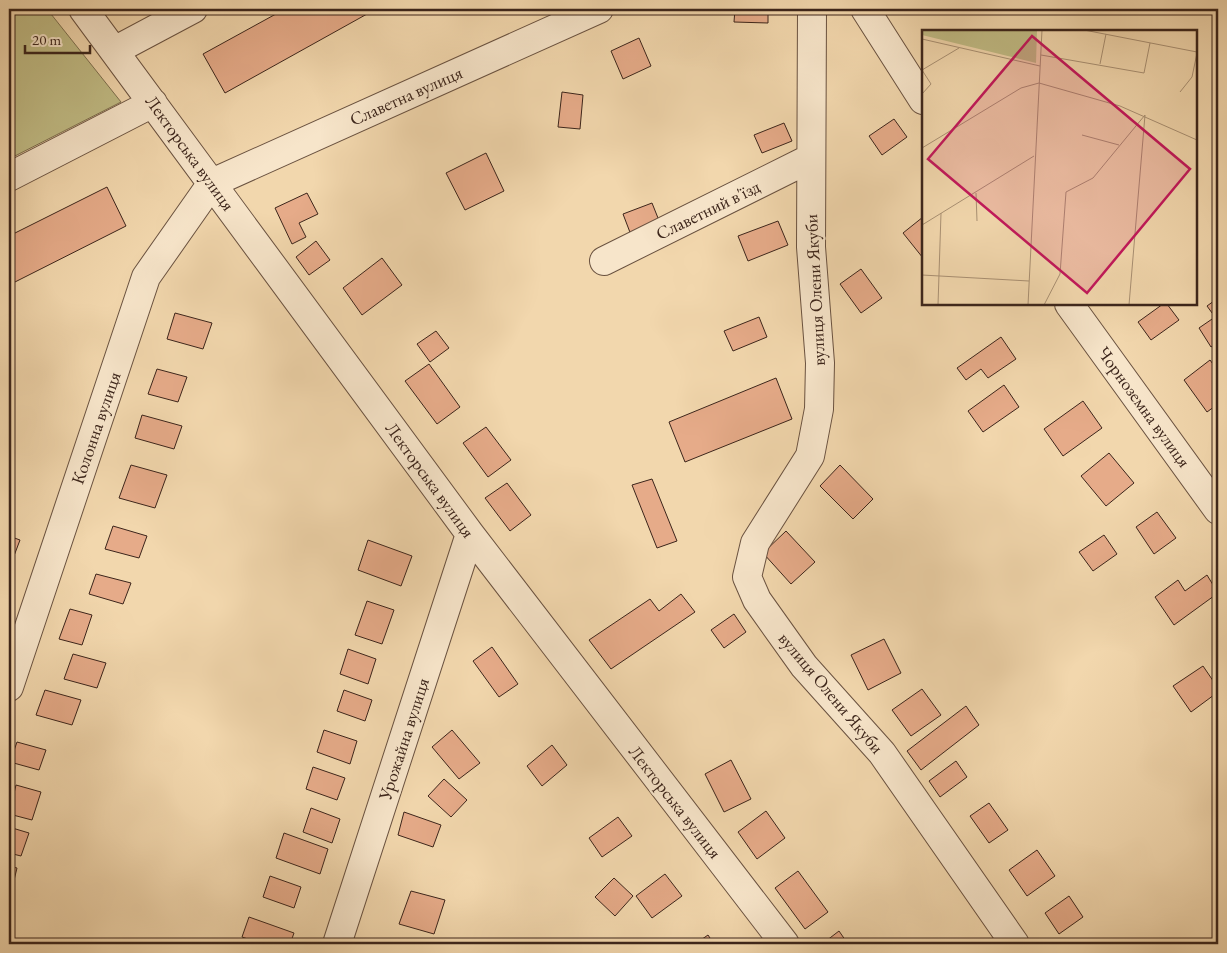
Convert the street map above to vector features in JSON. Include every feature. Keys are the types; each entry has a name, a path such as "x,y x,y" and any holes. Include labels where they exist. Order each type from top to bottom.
{"street":[{"name":"Лекторська вулиця","path":"83,9 470,534 785,944"},
{"path":"114,52 193,9"},
{"name":"Славетна вулиця","path":"212,183 600,9"},
{"name":"вулиця Олени Якуби","path":"812,9 811,247 820,363 819,409 810,456 755,542 747,577 758,600 804,666 882,753 1015,944"},
{"path":"865,9 922,98"},
{"path":"9,177 153,103"},
{"name":"Славетний в'їзд","path":"604,261 811,158"},
{"name":"Колонна вулиця","path":"9,687 146,277 212,183"},
{"name":"Чорноземна вулиця","path":"1070,305 1218,510"},
{"name":"Урожайна вулиця","path":"348,938 470,534"}],"shaded area":[{"path":"9,9 47,9 121,102 9,159"}],"building":[{"path":"285,9 376,9 225,93 203,54"},
{"path":"735,9 768,9 768,23 734,22"},
{"path":"639,38 651,66 623,79 611,51"},
{"path":"562,92 583,95 580,129 558,127"},
{"path":"894,119 907,137 882,155 869,136"},
{"path":"784,123 792,141 762,153 754,135"},
{"path":"486,153 504,191 465,210 446,173"},
{"path":"107,187 126,226 9,285 9,236"},
{"path":"307,193 318,214 299,223 306,237 292,244 275,208"},
{"path":"652,203 660,223 631,235 623,214"},
{"path":"922,218 922,257 903,233"},
{"path":"778,221 788,245 748,261 738,236"},
{"path":"316,241 330,260 309,275 296,257"},
{"path":"382,258 402,285 362,315 343,288"},
{"path":"861,269 882,298 861,313 840,284"},
{"path":"1218,298 1218,342 1211,347 1199,328 1215,317 1207,306"},
{"path":"1162,305 1168,305 1179,320 1151,340 1138,322"},
{"path":"175,313 212,323 203,349 167,339"},
{"path":"759,317 767,337 733,351 724,331"},
{"path":"436,331 449,348 430,362 417,344"},
{"path":"1001,337 1016,359 988,378 981,369 966,380 957,368"},
{"path":"1210,360 1218,371 1218,404 1207,412 1184,380"},
{"path":"429,364 460,407 437,424 405,381"},
{"path":"157,369 187,377 178,402 148,394"},
{"path":"776,378 792,419 685,462 669,422"},
{"path":"1004,385 1019,407 983,432 968,411"},
{"path":"1083,401 1102,428 1063,456 1044,429"},
{"path":"142,415 182,426 174,449 135,438"},
{"path":"486,427 511,460 488,477 463,443"},
{"path":"1109,453 1134,483 1106,506 1081,476"},
{"path":"131,465 167,475 155,508 119,498"},
{"path":"840,465 873,499 853,519 820,486"},
{"path":"652,479 677,541 657,548 632,485"},
{"path":"507,483 531,515 510,531 485,498"},
{"path":"1157,512 1176,538 1154,554 1136,527"},
{"path":"113,526 147,536 139,558 105,549"},
{"path":"786,531 815,562 791,584 763,553"},
{"path":"1104,535 1117,554 1093,571 1079,552"},
{"path":"9,536 20,540 9,569"},
{"path":"368,540 412,556 401,586 358,570"},
{"path":"96,574 131,583 123,604 89,594"},
{"path":"1207,575 1218,593 1174,625 1155,597 1178,580 1185,591"},
{"path":"681,594 695,612 611,669 589,640 650,599 659,611"},
{"path":"367,601 394,610 382,644 355,635"},
{"path":"70,609 92,615 82,645 59,639"},
{"path":"734,614 746,632 724,648 711,630"},
{"path":"884,639 901,673 868,690 851,655"},
{"path":"492,647 518,684 499,697 473,661"},
{"path":"348,649 376,659 368,684 340,674"},
{"path":"73,654 106,663 97,688 64,679"},
{"path":"1203,666 1218,688 1218,692 1191,712 1173,686"},
{"path":"922,689 941,715 911,736 892,710"},
{"path":"45,690 81,700 72,725 36,715"},
{"path":"344,690 372,700 365,721 337,711"},
{"path":"966,706 979,725 921,770 907,751"},
{"path":"324,730 357,741 350,764 317,752"},
{"path":"452,730 480,763 459,779 432,747"},
{"path":"17,742 46,750 39,770 10,762"},
{"path":"552,745 567,765 542,786 527,766"},
{"path":"731,760 751,799 724,812 705,774"},
{"path":"956,761 967,777 940,797 929,781"},
{"path":"313,767 345,778 337,800 306,789"},
{"path":"444,779 467,800 451,817 428,796"},
{"path":"16,785 41,792 32,820 9,814"},
{"path":"989,803 1008,830 989,843 970,816"},
{"path":"311,808 340,819 332,843 303,832"},
{"path":"766,811 785,838 757,859 738,832"},
{"path":"404,812 441,825 433,847 398,835"},
{"path":"618,817 632,836 602,857 589,838"},
{"path":"9,827 29,833 21,856 9,853"},
{"path":"284,833 328,849 320,874 276,858"},
{"path":"1037,850 1055,876 1027,896 1009,870"},
{"path":"9,866 17,868 9,901"},
{"path":"798,871 828,912 805,929 775,888"},
{"path":"665,874 682,896 652,918 636,896"},
{"path":"270,876 301,887 294,908 263,897"},
{"path":"614,878 633,896 615,916 595,897"},
{"path":"411,891 445,900 434,934 399,924"},
{"path":"1069,896 1083,917 1059,934 1045,913"},
{"path":"249,917 294,933 290,944 263,944 242,937"},
{"path":"839,931 848,944 822,944"},
{"path":"708,935 714,944 695,944"}]}
